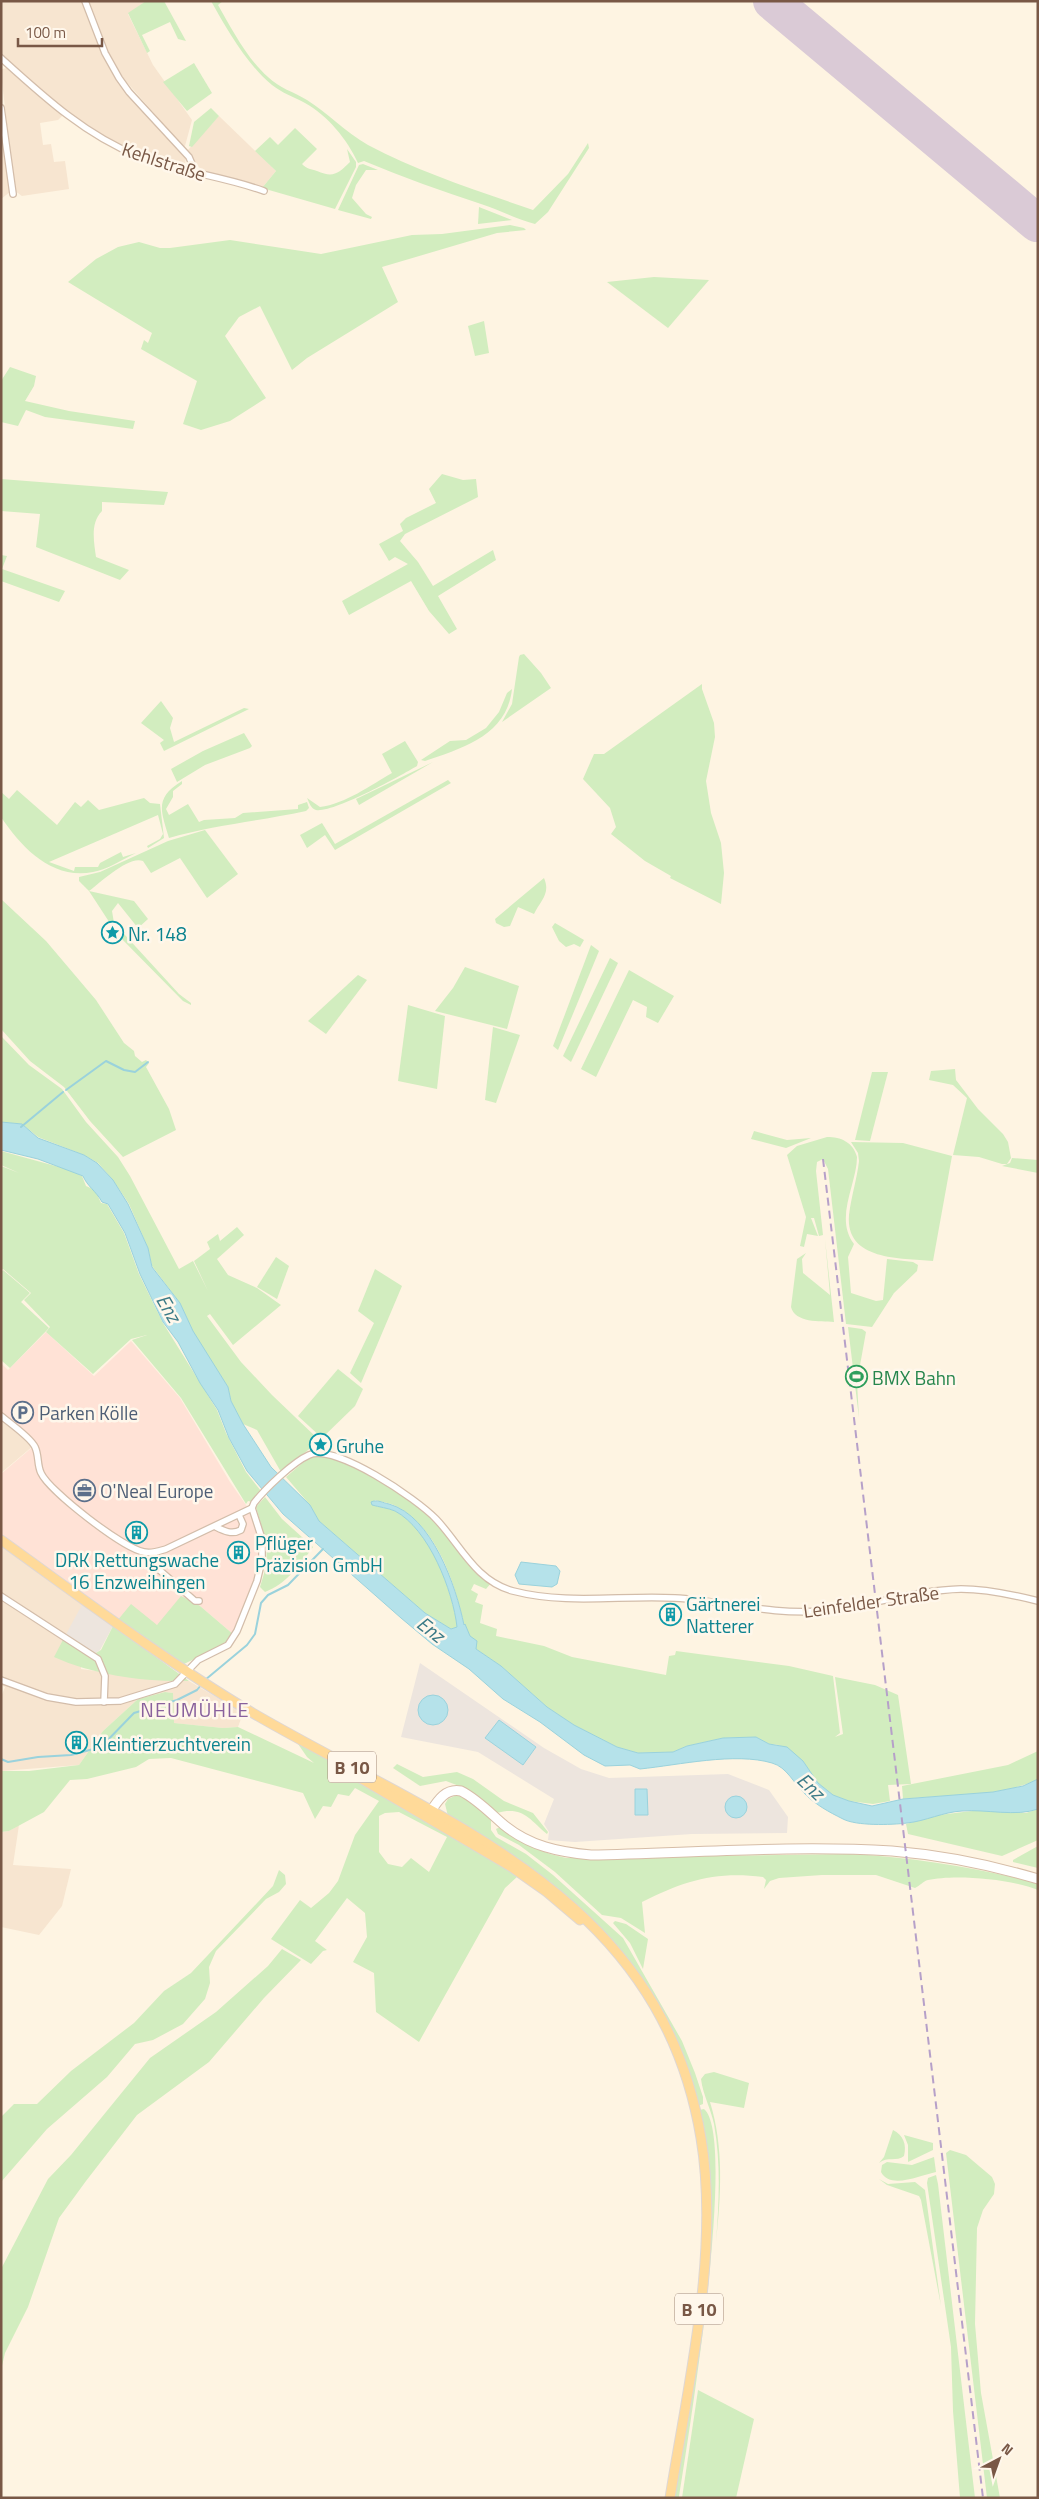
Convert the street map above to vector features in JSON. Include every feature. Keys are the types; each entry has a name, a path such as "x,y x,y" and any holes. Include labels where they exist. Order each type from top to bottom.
{"main road":[{"name":"B 10","path":"1,1540 207,1685 426,1813 528,1870 583,1915 614,1949 643,1989 664,2027 681,2065 701,2136 706,2217 700,2304 670,2498"},
{"name":"B 10","path":"426,1813 436,1822 536,1884 595,1935 621,1967 651,2012 668,2047 681,2082 695,2137 701,2218 696,2284 687,2353 664,2498"}],"street":[{"path":"85,1 112,66 129,92 189,157 190,171"},
{"name":"Kehlstraße","path":"2,59 56,106 96,134 139,156 264,191"},
{"path":"1,108 13,194"},
{"path":"1,1416 35,1446 41,1474 58,1493 129,1547 142,1552 154,1553 216,1527 252,1508 259,1526 263,1552 257,1581 248,1606 230,1643 223,1649 198,1660 175,1684 138,1696 104,1702 57,1700 1,1680"},
{"name":"Leinfelder Straße","path":"252,1508 262,1494 284,1474 309,1455 320,1453 336,1457 372,1472 423,1506 483,1576 506,1589 530,1594 586,1600 681,1598 796,1612 836,1609 964,1589 1038,1602"},
{"path":"216,1527 228,1532 241,1530 243,1524 239,1515"},
{"path":"154,1553 156,1567 195,1601 200,1601"},
{"path":"1,1596 98,1659 105,1676 104,1702"},
{"path":"426,1813 446,1793 452,1790 461,1791 525,1839 566,1853 591,1855 807,1850 893,1852 966,1862 1038,1879"}],"shaded area":[{"path":"1,1 82,1 102,54 117,80 133,101 186,157 185,164 181,166 140,154 97,132 58,104 1,55"},
{"path":"89,1 146,1 128,14 153,65 192,120 185,146 182,145 124,79 108,51"},
{"path":"7,68 63,115 58,120 40,123 43,145 51,144 54,162 65,161 69,189 22,196 15,191 1,74 2,69"},
{"path":"219,116 276,171 262,188 202,171 187,151"},
{"path":"1,131 10,192 1,199"},
{"path":"46,1332 94,1376 131,1341 180,1398 230,1482 253,1515 261,1539 259,1571 234,1635 200,1606 157,1625 117,1621 1,1538 1,1474 36,1444 1,1414 1,1363 8,1370"},
{"path":"1,1418 33,1446 1,1473"},
{"path":"1,1541 83,1603 81,1669 172,1681 189,1681 243,1713 238,1727 223,1728 173,1723 173,1693 165,1692 138,1699 103,1731 79,1765 1,1771 1,1697 5,1687 1,1685"},
{"path":"83,1603 113,1626 100,1650 94,1654 65,1636"},
{"path":"420,1663 544,1748 581,1769 609,1778 728,1774 769,1790 788,1817 787,1833 692,1834 575,1842 548,1840 549,1832 544,1824 554,1799 478,1752 401,1737"},
{"path":"19,1825 13,1865 71,1869 62,1906 39,1935 1,1927 1,1832 9,1831"}],"green space":[{"path":"146,1 164,1 186,41 178,39 170,22 142,35 150,51 147,53 128,13"},
{"path":"211,1 223,1 218,5 234,33 254,62 272,81 315,105 368,145 428,172 533,210 568,174 588,143 589,148 548,212 535,224 422,184 364,161 358,163 348,145 329,121 305,103 276,88 254,68"},
{"path":"194,63 212,93 187,111 163,82"},
{"path":"211,108 219,116 192,147 189,146 194,122"},
{"path":"295,128 317,149 302,164 309,169 327,174 335,174 350,162 347,149 356,162 356,167 335,209 262,188 276,171 255,151 270,137 278,145"},
{"path":"363,164 378,170 366,170 356,185 352,198 366,214 372,217 371,219 338,210 359,165"},
{"path":"479,207 512,220 478,224"},
{"path":"510,225 526,230 497,233 382,267 398,302 307,358 292,370 260,306 239,317 225,336 266,398 230,421 201,430 183,424 197,381 141,349 144,340 148,343 152,333 68,282 96,259 118,247 139,242 160,248 170,248 230,240 321,254 412,235 442,234"},
{"path":"654,277 709,280 668,328 607,282"},
{"path":"484,321 489,353 475,356 468,326"},
{"path":"10,367 36,376 34,386 25,401 69,411 135,421 133,429 45,417 26,410 18,426 1,422 1,381"},
{"path":"442,474 463,480 476,479 478,497 405,534 400,541 418,562 433,586 493,550 496,560 438,596 457,629 449,634 429,611 411,581 349,615 342,601 408,564 395,557 389,561 379,544 403,531 400,524 406,518 436,503 429,489"},
{"path":"1,479 168,492 164,505 102,502 102,511 94,527 96,557 129,570 120,580 36,547 40,514 1,511"},
{"path":"1,555 7,556 2,569 65,591 59,602 1,581"},
{"path":"524,654 551,688 502,722 512,704 519,657"},
{"path":"702,684 714,723 715,737 706,781 711,813 721,843 724,873 721,904 670,878 671,876 645,861 611,834 616,827 610,808 583,779 594,754 604,754"},
{"path":"512,689 502,718 492,729 468,745 425,761 421,760 450,741 466,740 486,728 499,712 507,693"},
{"path":"161,701 173,718 170,728 174,742 244,708 249,709 164,751 160,743 164,740 141,723"},
{"path":"244,733 252,746 250,748 205,765 177,782 171,769 203,751"},
{"path":"405,741 418,762 417,766 367,793 337,806 316,810 311,807 307,798 320,807 329,805 358,793 392,773 382,754"},
{"path":"433,762 359,805 356,799"},
{"path":"448,780 451,783 335,850 325,835 307,848 300,835 322,823 335,844"},
{"path":"182,781 182,784 173,791 173,797 166,809 169,815 188,804 199,822 235,818 243,813 298,809 298,805 307,802 309,808 306,811 169,838 162,813 163,799 173,787"},
{"path":"17,790 57,825 75,802 81,807 88,800 99,810 144,798 150,803 160,804 164,838 148,848 147,846 160,839 163,834 158,815 49,862 74,871 75,867 98,867 100,863 121,852 123,857 136,853 98,871 78,873 64,871 51,866 29,850 18,840 1,817 1,792 9,799"},
{"path":"205,830 238,874 207,898 180,858 151,873 143,861 137,860 115,870 89,891 79,881 79,877 100,872 168,841"},
{"path":"544,878 546,889 544,897 534,914 518,907 510,926 504,927 496,923 495,919"},
{"path":"89,891 134,901 148,919 138,928 118,903 112,911 114,923 191,1005 183,1001 117,934"},
{"path":"1,899 46,941 96,1000 124,1043 134,1051 135,1056 142,1062 146,1060 149,1063 146,1067 169,1109 176,1130 123,1157 90,1121 64,1087 30,1061 1,1029"},
{"path":"555,923 584,940 580,947 574,944 566,947 559,941 552,927"},
{"path":"591,945 599,951 558,1050 553,1046"},
{"path":"610,958 618,963 571,1062 563,1056"},
{"path":"465,967 519,986 507,1029 435,1011 453,988"},
{"path":"629,970 674,996 658,1023 646,1017 647,1007 633,1000 596,1077 581,1069"},
{"path":"358,975 367,980 326,1034 308,1021"},
{"path":"408,1005 445,1016 437,1089 398,1081"},
{"path":"493,1027 520,1035 496,1103 485,1100"},
{"path":"1,1036 29,1065 62,1089 86,1122 118,1157 179,1269 193,1261 208,1291 194,1261 210,1249 207,1242 218,1234 220,1241 237,1227 244,1235 217,1259 228,1275 257,1288 281,1305 233,1345 210,1314 207,1316 241,1362 317,1438 313,1446 281,1472 257,1430 243,1424 231,1401 228,1387 193,1332 180,1303 152,1266 148,1248 129,1204 113,1180 98,1163 84,1155 38,1137 22,1124 1,1122"},
{"path":"955,1069 956,1080 978,1109 1003,1134 1008,1142 1011,1158 1007,1164 979,1157 953,1155 967,1098 953,1085 929,1080 931,1071"},
{"path":"872,1072 888,1072 870,1141 855,1140"},
{"path":"754,1131 787,1140 811,1138 786,1148 751,1139"},
{"path":"827,1137 846,1141 853,1148 857,1157 846,1212 848,1234 854,1244 848,1257 851,1293 876,1301 883,1300 887,1259 913,1262 918,1265 917,1271 894,1293 872,1327 846,1324 828,1169 823,1159 817,1162 816,1171 823,1235 819,1236 814,1218 811,1218 818,1236 807,1234 804,1247 800,1246 806,1217 787,1155 797,1146"},
{"path":"851,1142 903,1143 952,1156 933,1261 877,1254 865,1249 856,1241 850,1230 849,1215 859,1161 858,1153"},
{"path":"1,1151 70,1170 82,1176 86,1186 95,1190 101,1203 107,1204 124,1233 139,1274 163,1323 217,1410 226,1433 246,1472 261,1491 252,1502 248,1501 246,1504 181,1398 132,1340 147,1335 131,1339 93,1374 46,1332 50,1327 24,1300 31,1293 3,1269 1,1270 1,1166 19,1173 1,1165"},
{"path":"1012,1158 1038,1160 1038,1173 1002,1166 1010,1163"},
{"path":"825,1239 834,1322 803,1319 793,1312 791,1307 797,1259 806,1253 802,1259 803,1273 830,1295"},
{"path":"276,1257 289,1266 277,1299 257,1287"},
{"path":"375,1269 402,1286 361,1383 350,1373 374,1323 358,1311"},
{"path":"3,1270 30,1293 21,1302 49,1328 10,1368 1,1360 1,1272"},
{"name":"BMX Bahn","path":"848,1327 862,1329 866,1332 857,1382 859,1418"},
{"path":"338,1369 363,1389 355,1406 322,1438 298,1416"},
{"path":"316,1456 332,1458 372,1472 423,1506 492,1582 486,1589 474,1584 471,1590 478,1594 475,1602 483,1605 480,1623 497,1629 496,1636 544,1646 572,1657 666,1675 669,1656 675,1655 676,1651 789,1666 833,1676 840,1733 835,1737 843,1734 835,1677 875,1685 898,1695 911,1784 888,1785 890,1801 873,1804 849,1801 833,1795 818,1783 803,1761 779,1745 769,1744 756,1737 723,1738 687,1746 673,1752 638,1753 617,1747 574,1725 547,1707 501,1666 476,1649 464,1625 456,1592 443,1559 424,1529 412,1517 398,1507 389,1504 375,1500 372,1505 395,1511 420,1532 438,1562 445,1579 458,1627 451,1629 425,1613 319,1521 310,1505 286,1477 306,1460"},
{"path":"265,1497 282,1519 313,1547 286,1579 273,1589 265,1592 260,1587 266,1567 267,1546 256,1507"},
{"path":"181,1596 200,1606 234,1635 216,1648 182,1665 117,1621 131,1604 157,1625"},
{"path":"113,1626 189,1681 137,1679 102,1673 54,1657 65,1636 94,1654 101,1650"},
{"path":"165,1692 173,1693 174,1723 223,1728 238,1727 314,1763 307,1757 296,1741 436,1822 518,1876 505,1888 419,2042 376,2012 374,1973 353,1962 367,1937 365,1913 347,1898 315,1941 327,1950 323,1951 311,1964 271,1939 300,1900 311,1908 329,1893 338,1881 355,1835 379,1801 355,1788 349,1796 338,1794 331,1807 323,1806 315,1819 303,1793 171,1758 149,1759 136,1767 87,1779 70,1780 44,1812 9,1831 1,1832 1,1771 29,1771 79,1765 103,1731 138,1699","holes":["399,1812 447,1837 429,1872 411,1858 402,1867 388,1864 379,1852 379,1816 385,1813"]},
{"path":"1038,1751 1038,1779 1022,1785 1006,1790 972,1795 903,1799 902,1786 1008,1765"},
{"path":"397,1764 423,1777 457,1772 473,1779 504,1801 533,1813 548,1832 547,1834 530,1818 519,1812 505,1811 496,1813 467,1789 446,1781 420,1786 393,1768"},
{"path":"457,1795 467,1799 491,1819 491,1830 496,1837 526,1854 553,1875 623,1938 682,2041 703,2097 703,2104 698,2106 691,2083 681,2061 632,1967 608,1938 567,1898 521,1863 448,1816 445,1804 448,1799"},
{"path":"988,1809 1026,1813 1038,1809 1038,1840 1002,1856 908,1834 906,1824 939,1815"},
{"path":"500,1827 532,1847 566,1858 874,1855 944,1864 1038,1883 1038,1890 999,1880 953,1877 928,1880 915,1888 876,1875 822,1875 779,1878 770,1881 764,1889 766,1880 763,1877 730,1875 686,1883 642,1902 645,1933 621,1918 602,1915 555,1872 519,1845 498,1834 496,1829"},
{"path":"1038,1846 1038,1868 1013,1862 1013,1860"},
{"path":"279,1870 285,1875 286,1884 279,1892 266,1899 216,1951 209,1967 210,1983 205,1999 183,2024 153,2040 135,2044 107,2077 47,2129 1,2182 1,2117 14,2104 37,2104 71,2071 134,2023 164,1991 191,1973 273,1886"},
{"path":"615,1921 626,1924 648,1939 643,1969 630,1943 613,1923"},
{"path":"282,1949 301,1960 264,1998 209,2062 137,2115 59,2218 28,2307 5,2353 1,2370 1,2269 48,2179 71,2155 150,2058 216,2012 268,1966"},
{"path":"714,2072 749,2083 744,2108 710,2102 718,2136 720,2171 719,2207 716,2242 719,2198 718,2153 714,2124 701,2079 705,2074"},
{"path":"704,2109 713,2132 716,2174 713,2230 691,2419 679,2498 674,2498 704,2296 704,2136 699,2110"},
{"path":"893,2130 903,2140 904,2156 879,2163 884,2157"},
{"path":"904,2135 933,2143 933,2150 908,2162 908,2145"},
{"path":"950,2150 966,2155 992,2177 995,2184 994,2194 983,2210 977,2228 975,2324 981,2393 1000,2498 987,2498 946,2153"},
{"path":"934,2157 936,2172 898,2181 885,2177 881,2172 882,2165 887,2162 912,2165"},
{"path":"936,2175 975,2498 960,2498 953,2411 951,2347 927,2183 928,2178"},
{"path":"879,2179 888,2184 915,2182 925,2190 941,2306 921,2200 919,2196 887,2185"},
{"path":"698,2390 754,2419 736,2498 682,2498"}],"water":[{"name":"Enz","path":"1,1122 22,1124 38,1138 84,1155 97,1163 113,1180 128,1204 148,1248 152,1267 180,1303 193,1331 228,1387 231,1401 243,1424 271,1467 310,1505 319,1521 425,1613 451,1629 457,1627 455,1612 445,1579 429,1546 407,1520 395,1511 372,1505 371,1502 376,1501 389,1504 404,1511 418,1522 440,1554 455,1591 464,1625 470,1636 477,1641 476,1649 501,1666 547,1707 574,1725 617,1747 638,1753 673,1752 687,1746 723,1738 756,1737 769,1744 787,1747 803,1761 818,1783 833,1795 872,1806 903,1799 993,1792 1023,1786 1038,1779 1038,1809 1011,1813 955,1812 900,1824 856,1823 843,1819 818,1805 801,1790 782,1768 772,1763 757,1760 724,1759 640,1769 630,1765 605,1766 584,1755 540,1722 503,1699 469,1669 432,1644 283,1514 247,1471 229,1438 218,1410 200,1383 178,1342 163,1322 140,1274 125,1233 108,1204 102,1202 83,1176 38,1159 1,1150"},
{"path":"521,1562 556,1566 560,1571 557,1584 552,1587 519,1584 515,1575"},
{"path":"433,1695 444,1699 448,1710 444,1721 433,1725 422,1721 418,1710 422,1699"},
{"path":"499,1720 536,1747 523,1765 485,1738"},
{"path":"635,1789 647,1789 648,1815 635,1815"},
{"path":"736,1796 744,1799 747,1807 744,1815 736,1818 728,1815 725,1807 728,1799"}],"waterway":[{"path":"66,1090 106,1061 124,1070 135,1072 148,1062"},
{"path":"21,1127 63,1092"},
{"path":"205,1680 247,1645 255,1634 261,1603 268,1595 288,1585 323,1549"},
{"path":"1,1759 8,1762 38,1757 71,1755 101,1747 134,1713 177,1700 197,1690 201,1685"}],"runway":[{"path":"772,1 1037,223"}],"railway":[{"path":"823,1159 983,2498"}],"place":[{"name":"Nr. 148","path":"112,933"},
{"name":"BMX Bahn","path":"856,1377"},
{"name":"Parken Kölle","path":"23,1412"},
{"name":"Gruhe","path":"320,1445"},
{"name":"O'Neal Europe","path":"84,1490"},
{"name":"DRK Rettungswache 16 Enzweihingen","path":"137,1533"},
{"name":"Pflüger Präzision GmbH","path":"239,1553"},
{"name":"Gärtnerei Natterer","path":"670,1614"},
{"name":"Kleintierzuchtverein","path":"76,1743"}],"district":[{"name":"NEUMÜHLE","path":"195,1709"}]}
